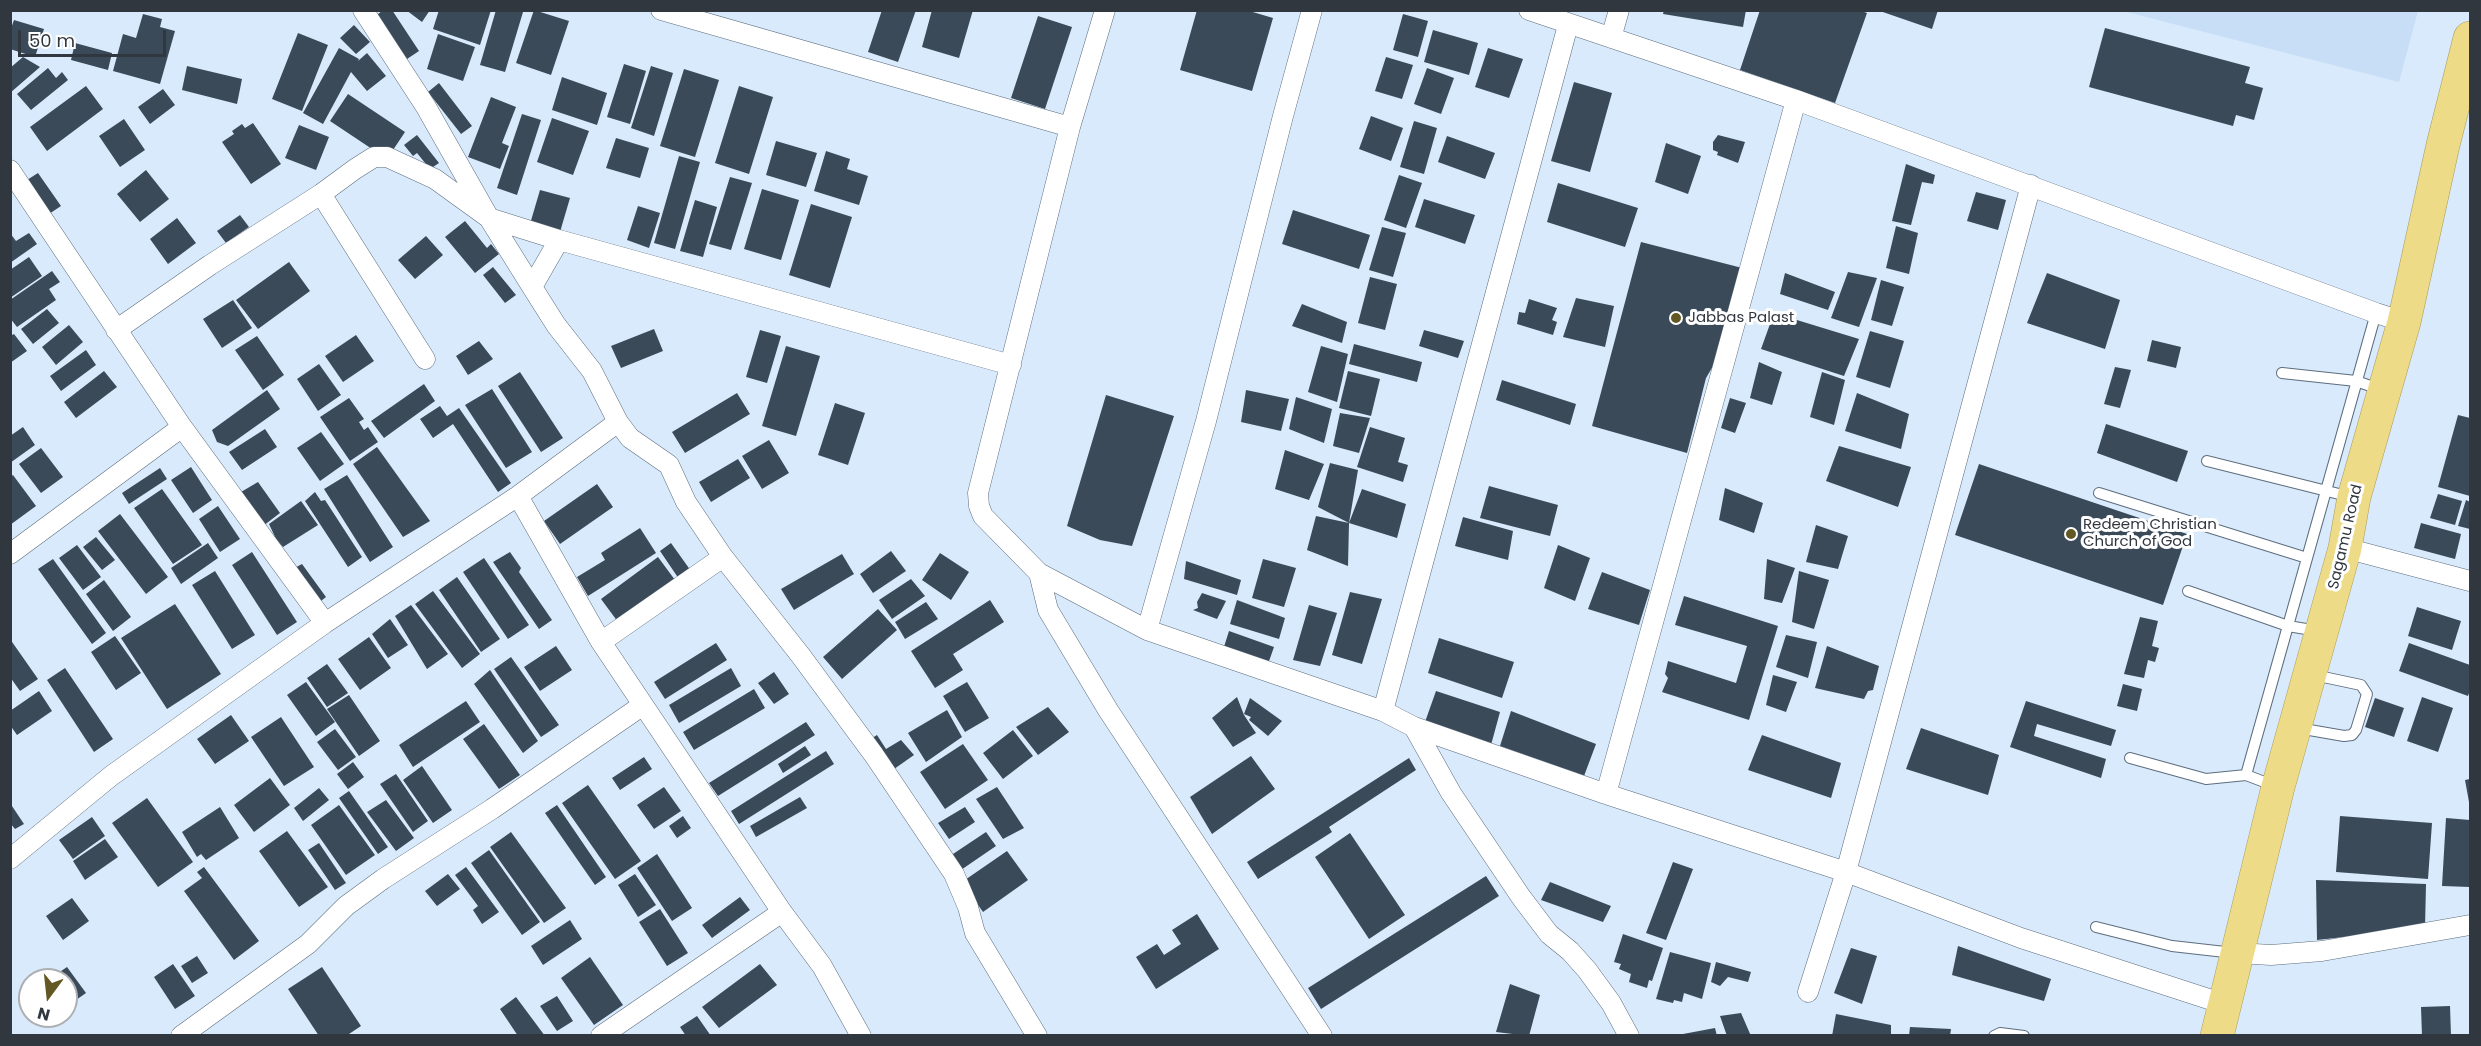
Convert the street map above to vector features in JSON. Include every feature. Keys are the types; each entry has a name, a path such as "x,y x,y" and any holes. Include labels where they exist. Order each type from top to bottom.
{"highway":[{"name":"Sagamu Road","path":"2217,1035 2278,787 2345,548 2340,494 2390,318 2443,145 2470,38"}],"street":[{"path":"363,10 426,107 489,218 556,325 592,371 618,422 630,438 669,465 686,502 723,557 874,755 954,874 968,907 975,933 1037,1035"},
{"path":"661,10 1070,127"},
{"path":"1105,10 1070,127 978,494 983,516 1039,573 1147,630 1383,711 1414,727 1606,794 1846,872 2022,938 2224,1004"},
{"path":"1147,630 1206,421 1312,10"},
{"path":"1529,10 1796,100 2390,318"},
{"path":"1611,38 1619,10"},
{"path":"1383,711 1568,25"},
{"path":"1606,794 1796,100"},
{"path":"116,330 374,157 387,157 435,179 489,218 559,240 1011,365"},
{"path":"10,170 182,428 325,623"},
{"path":"1808,992 1846,872 2031,185"},
{"path":"321,194 425,359"},
{"path":"532,287 559,240"},
{"path":"10,860 111,777 325,623 518,496 618,422"},
{"path":"10,554 182,428"},
{"path":"518,496 601,642 782,912 822,966 861,1035"},
{"path":"2345,548 2470,581"},
{"path":"601,642 723,557"},
{"path":"1039,573 1048,610 1108,710 1322,1035"},
{"path":"181,1035 308,944 346,906 383,879 492,809 643,705"},
{"path":"1414,727 1451,793 1521,897 1549,934 1587,969 1611,1003 1629,1035"},
{"path":"601,1035 782,912"},
{"path":"2238,953 2271,955 2322,951 2470,925"}],"lane":[{"path":"2282,373 2371,386"},
{"path":"2207,461 2340,494 2307,558 2246,775"},
{"path":"2099,493 2307,558"},
{"path":"2188,591 2288,626 2321,632"},
{"path":"2295,727 2344,736 2352,735 2356,730 2367,694 2361,685 2311,674"},
{"path":"2130,758 2206,779 2246,775 2278,787"},
{"path":"2096,927 2172,946 2238,953"},
{"path":"1994,1035 2000,1033 2024,1035"}],"shaded area":[{"path":"2418,10 2399,82 2123,11"}],"building":[{"path":"383,10 392,10 419,51 407,59 377,15"},
{"path":"406,10 430,10 422,22"},
{"path":"439,10 491,10 480,45 433,29"},
{"path":"496,10 523,12 505,72 480,65"},
{"path":"534,10 569,21 551,75 516,63"},
{"path":"882,10 916,10 898,62 868,52"},
{"path":"932,10 973,10 959,58 922,47"},
{"path":"1197,10 1246,10 1273,18 1252,91 1180,70"},
{"path":"1664,10 1746,10 1743,27 1663,14"},
{"path":"1760,10 1859,10 1867,13 1835,103 1740,70"},
{"path":"1877,10 1938,10 1932,29"},
{"path":"143,14 162,19 160,27 175,31 160,84 113,71 123,34 136,38"},
{"path":"1403,14 1428,21 1418,57 1393,50"},
{"path":"1038,16 1072,27 1045,109 1011,98"},
{"path":"14,20 44,29 35,57 10,49 10,31"},
{"path":"354,25 370,42 356,54 340,38"},
{"path":"2105,28 2250,67 2245,83 2263,88 2254,120 2236,115 2233,126 2089,87"},
{"path":"1433,30 1478,43 1469,75 1424,62"},
{"path":"298,33 328,45 302,111 272,99"},
{"path":"438,34 475,47 463,81 427,69"},
{"path":"75,43 112,53 108,70 71,60"},
{"path":"339,48 359,59 358,61 367,53 386,76 367,91 351,72 323,124 303,113"},
{"path":"1488,48 1523,59 1509,98 1475,87"},
{"path":"23,57 40,67 10,93 10,68"},
{"path":"1386,57 1413,65 1402,99 1375,91"},
{"path":"624,64 646,71 630,124 607,117"},
{"path":"187,66 242,79 237,104 182,90"},
{"path":"651,66 673,73 654,136 631,128"},
{"path":"48,68 56,78 62,72 68,80 31,110 17,94"},
{"path":"1427,68 1454,78 1441,114 1414,104"},
{"path":"684,69 719,80 695,157 660,146"},
{"path":"562,77 607,93 597,125 552,110"},
{"path":"1574,82 1612,93 1590,172 1551,161"},
{"path":"439,83 472,126 461,134 428,92"},
{"path":"86,86 103,109 47,151 30,127"},
{"path":"739,86 773,97 749,174 715,163"},
{"path":"163,89 175,105 150,124 138,107"},
{"path":"348,94 405,132 387,159 330,121"},
{"path":"491,97 516,107 502,143 509,146 500,169 468,157"},
{"path":"522,114 541,120 517,195 497,188"},
{"path":"1371,116 1403,128 1391,161 1359,149"},
{"path":"552,118 589,131 573,175 537,162"},
{"path":"124,119 145,150 120,167 99,136"},
{"path":"1414,121 1437,128 1424,174 1400,167"},
{"path":"253,123 281,164 251,184 222,142 234,134 232,131 242,124 245,128"},
{"path":"299,125 329,137 316,170 285,158"},
{"path":"417,135 439,163 430,169 417,153 413,156 404,145"},
{"path":"1718,135 1745,142 1738,163 1717,155 1718,152 1713,150 1713,142"},
{"path":"1447,136 1495,153 1485,179 1438,162"},
{"path":"616,138 649,148 640,178 606,168"},
{"path":"776,141 817,153 806,187 766,175"},
{"path":"1666,143 1701,156 1688,194 1655,182"},
{"path":"826,151 850,159 847,169 868,176 859,205 814,191"},
{"path":"679,156 700,162 675,249 654,243"},
{"path":"1906,164 1935,175 1933,184 1922,182 1911,225 1892,221"},
{"path":"146,170 169,199 140,222 117,194"},
{"path":"38,173 61,206 49,214 27,180"},
{"path":"1399,175 1422,183 1406,228 1384,220"},
{"path":"730,177 752,183 731,250 709,244"},
{"path":"1558,183 1638,208 1625,247 1547,222"},
{"path":"762,189 799,200 781,260 744,249"},
{"path":"540,190 570,198 560,232 530,224"},
{"path":"1976,192 2006,200 1998,230 1967,221"},
{"path":"1424,199 1475,215 1465,244 1415,227"},
{"path":"695,200 717,207 703,257 680,251"},
{"path":"811,204 852,217 830,288 789,275"},
{"path":"638,206 660,213 649,248 627,240"},
{"path":"1293,210 1370,235 1359,269 1282,244"},
{"path":"240,215 249,227 226,243 217,231"},
{"path":"177,218 196,243 168,264 150,239"},
{"path":"465,221 487,248 491,244 499,254 475,273 445,237"},
{"path":"1896,226 1918,233 1909,274 1886,268"},
{"path":"1382,227 1406,233 1393,277 1369,270"},
{"path":"10,233 16,241 29,233 37,244 10,263"},
{"path":"426,236 443,255 415,279 398,260"},
{"name":"Jabbas Palast","path":"1641,242 1750,270 1713,366 1706,378 1687,453 1592,426"},
{"path":"29,257 42,276 10,298 10,270"},
{"path":"289,262 310,291 258,329 236,300"},
{"path":"493,267 516,295 505,303 483,275"},
{"path":"52,271 60,282 49,289 56,300 17,327 10,318 10,300"},
{"path":"1848,272 1877,278 1859,327 1831,318"},
{"path":"1785,273 1835,292 1828,310 1780,294"},
{"path":"2047,273 2120,300 2105,349 2027,323"},
{"path":"1370,277 1397,284 1385,330 1358,323"},
{"path":"1881,280 1904,287 1892,326 1871,320"},
{"path":"1576,298 1614,306 1605,347 1563,337"},
{"path":"1529,299 1557,308 1552,320 1557,322 1553,335 1517,324 1519,312 1525,313"},
{"path":"233,300 252,328 222,348 203,319"},
{"path":"1302,304 1347,322 1342,343 1292,326"},
{"path":"47,309 59,323 33,344 21,329"},
{"path":"1774,313 1859,339 1844,376 1761,349"},
{"path":"69,325 83,342 56,365 42,347"},
{"path":"654,329 663,351 621,368 611,346"},
{"path":"760,330 781,336 767,383 746,377"},
{"path":"1424,330 1464,341 1458,358 1419,346"},
{"path":"1870,331 1904,341 1890,388 1856,377"},
{"path":"14,334 27,351 10,363 10,336"},
{"path":"356,335 374,361 343,382 325,356"},
{"path":"257,336 284,375 263,390 235,350"},
{"path":"2152,340 2181,347 2176,368 2147,361"},
{"path":"479,341 493,359 468,375 456,356"},
{"path":"1354,344 1422,362 1417,382 1349,364"},
{"path":"786,346 820,356 796,436 762,426"},
{"path":"1321,346 1348,354 1337,402 1308,392"},
{"path":"86,350 96,365 61,391 50,376"},
{"path":"1759,362 1782,372 1772,405 1750,398"},
{"path":"319,364 341,395 318,411 297,379"},
{"path":"2115,367 2131,370 2120,408 2104,404"},
{"path":"104,371 117,387 76,418 64,402"},
{"path":"1348,371 1380,379 1371,416 1339,408"},
{"path":"520,372 563,438 541,452 498,386"},
{"path":"1822,372 1845,380 1834,425 1810,417"},
{"path":"1502,380 1576,404 1570,425 1496,400"},
{"path":"424,384 435,401 384,438 371,421"},
{"path":"492,389 532,452 506,468 465,405"},
{"path":"267,390 280,409 228,446 217,442 212,430"},
{"path":"1246,390 1289,399 1281,431 1241,422"},
{"path":"737,393 750,414 685,453 672,432"},
{"path":"1857,393 1909,414 1901,449 1845,431"},
{"path":"1106,395 1174,416 1132,546 1100,540 1067,526"},
{"path":"1296,397 1332,409 1324,443 1289,429"},
{"path":"349,398 364,419 359,422 364,430 368,427 378,442 350,461 320,417"},
{"path":"1730,398 1746,403 1735,433 1721,428"},
{"path":"835,403 865,413 848,465 818,455"},
{"path":"440,406 447,416 459,408 511,483 498,492 453,424 433,438 420,419"},
{"path":"1340,413 1370,418 1359,453 1333,446"},
{"path":"2458,415 2470,418 2470,496 2438,487"},
{"path":"2106,424 2188,451 2177,482 2097,453"},
{"path":"23,427 35,445 10,463 10,436"},
{"path":"1370,427 1405,438 1398,462 1408,465 1403,482 1357,467"},
{"path":"265,429 277,447 242,470 229,452"},
{"path":"321,432 344,464 320,481 297,448"},
{"path":"769,440 789,473 762,489 742,456"},
{"path":"1839,446 1911,467 1898,507 1826,481"},
{"path":"377,447 430,521 403,537 353,464"},
{"path":"41,448 63,477 41,493 19,464"},
{"path":"1285,450 1324,464 1309,500 1275,489"},
{"path":"738,459 750,478 711,502 699,482"},
{"path":"1330,463 1358,470 1349,523 1318,507"},
{"name":"Redeem Christian Church of God","path":"1979,464 2187,534 2163,605 1955,535"},
{"path":"191,467 212,500 193,513 171,480"},
{"path":"160,468 167,479 129,504 122,493"},
{"path":"13,475 36,506 10,525 10,477"},
{"path":"347,475 393,547 370,562 324,489"},
{"path":"258,482 280,513 263,526 241,492"},
{"path":"597,484 613,507 560,544 544,521"},
{"path":"1489,486 1558,505 1550,536 1480,518"},
{"path":"1725,488 1763,503 1754,533 1719,520"},
{"path":"162,489 202,545 173,564 134,508"},
{"path":"1362,489 1406,504 1397,538 1349,523"},
{"path":"315,492 321,501 325,500 362,557 348,567 305,501"},
{"path":"2438,494 2462,501 2455,525 2430,518"},
{"path":"2466,500 2470,502 2470,529 2458,526"},
{"path":"301,501 318,525 283,547 276,539 269,524"},
{"path":"218,506 240,539 220,552 199,519"},
{"path":"120,514 168,577 146,594 98,531"},
{"path":"1316,516 1349,523 1348,566 1307,550"},
{"path":"1463,517 1513,531 1508,560 1455,546"},
{"path":"2421,523 2461,534 2455,559 2414,548"},
{"path":"1816,525 1848,536 1838,569 1806,562"},
{"path":"640,528 656,553 588,596 577,577 605,560 601,553"},
{"path":"96,537 115,560 102,570 83,547"},
{"path":"208,543 218,558 181,584 171,568"},
{"path":"671,543 691,571 679,579 660,551"},
{"path":"77,545 101,577 83,590 59,558"},
{"path":"1558,545 1590,558 1575,601 1544,588"},
{"path":"891,551 906,571 873,593 860,574"},
{"path":"252,552 297,622 277,635 232,565"},
{"path":"510,552 521,568 519,572 552,620 539,629 493,562"},
{"path":"940,553 969,572 951,600 922,580"},
{"path":"842,554 854,574 794,610 781,589"},
{"path":"658,557 675,580 618,622 601,599"},
{"path":"484,558 529,625 508,639 463,572"},
{"path":"53,559 106,633 92,644 38,569"},
{"path":"1263,559 1296,568 1284,607 1252,598"},
{"path":"1767,559 1795,568 1782,603 1764,599"},
{"path":"1186,561 1241,580 1237,595 1184,579"},
{"path":"302,564 326,597 316,605 291,570"},
{"path":"215,571 255,635 232,649 192,585"},
{"path":"1799,571 1829,580 1814,629 1792,622"},
{"path":"1602,572 1650,590 1639,625 1588,609"},
{"path":"457,577 500,639 481,652 439,590"},
{"path":"911,579 925,596 892,619 879,600"},
{"path":"104,580 131,617 113,631 86,594"},
{"path":"433,591 480,654 462,668 415,604"},
{"path":"1350,592 1382,599 1362,664 1332,655"},
{"path":"1202,593 1226,601 1217,619 1193,610 1198,608 1197,602"},
{"path":"1684,596 1778,626 1749,720 1662,692 1668,678 1665,674 1668,661 1736,683 1747,646 1675,625"},
{"path":"990,600 1004,622 953,654 963,670 935,688 911,651"},
{"path":"1237,600 1285,618 1279,639 1230,624"},
{"path":"926,602 938,619 905,639 895,622"},
{"path":"175,604 221,674 167,709 121,638"},
{"path":"411,605 448,654 427,669 395,616"},
{"path":"1309,605 1337,613 1320,666 1293,660"},
{"path":"2417,607 2461,621 2452,650 2408,636"},
{"path":"878,609 897,630 842,679 823,657"},
{"path":"2140,617 2158,621 2152,646 2159,648 2155,662 2148,660 2144,678 2124,674"},
{"path":"390,619 408,645 388,658 372,634"},
{"path":"1229,631 1274,647 1268,664 1223,650"},
{"path":"1786,635 1817,642 1808,678 1776,667"},
{"path":"115,636 141,673 116,690 91,652"},
{"path":"369,637 391,668 360,690 338,659"},
{"path":"1439,638 1514,662 1502,698 1428,673"},
{"path":"10,639 38,679 20,691 10,677"},
{"path":"716,643 727,660 665,699 654,682"},
{"path":"2409,643 2470,665 2468,696 2399,671"},
{"path":"556,646 572,670 540,691 524,667"},
{"path":"1827,646 1879,666 1873,690 1868,691 1864,699 1815,688"},
{"path":"511,657 559,725 541,737 494,669"},
{"path":"327,664 348,693 327,707 307,678"},
{"path":"65,668 113,739 94,752 47,680"},
{"path":"731,668 741,686 679,723 669,705"},
{"path":"490,670 538,741 523,753 474,684"},
{"path":"774,672 789,694 774,704 758,683"},
{"path":"1773,675 1797,682 1786,712 1766,705"},
{"path":"306,682 335,722 316,736 287,695"},
{"path":"967,682 989,718 965,732 943,696"},
{"path":"2123,684 2142,689 2137,711 2117,706"},
{"path":"754,689 765,708 694,750 683,732"},
{"path":"39,691 52,711 17,735 10,725 10,711"},
{"path":"1436,691 1500,712 1491,745 1425,722"},
{"path":"349,695 380,741 359,756 327,709"},
{"path":"1237,697 1244,715 1256,733 1233,747 1212,718"},
{"path":"2422,697 2453,708 2438,752 2407,741"},
{"path":"1250,698 1282,721 1268,736 1249,720 1251,717 1244,714"},
{"path":"2375,698 2404,708 2394,737 2365,727"},
{"path":"466,701 480,722 413,767 399,745"},
{"path":"2026,701 2116,730 2111,746 2037,724 2034,736 2106,759 2101,778 2010,747"},
{"path":"1048,707 1069,732 1038,755 1016,727"},
{"path":"947,710 962,737 926,762 908,733"},
{"path":"1511,711 1596,744 1584,776 1500,746"},
{"path":"231,715 249,741 215,764 197,739"},
{"path":"281,717 314,767 284,786 251,737"},
{"path":"806,722 815,735 718,796 709,783"},
{"path":"484,724 520,775 499,789 463,739"},
{"path":"1921,728 1999,755 1988,795 1906,769"},
{"path":"335,729 356,757 338,770 317,742"},
{"path":"1013,730 1033,756 1003,779 983,753"},
{"path":"877,735 886,749 901,740 914,755 887,774 869,740"},
{"path":"1762,735 1841,763 1831,798 1748,770"},
{"path":"963,744 988,780 945,809 920,772"},
{"path":"805,746 811,755 783,773 778,764"},
{"path":"826,751 834,764 739,824 731,811"},
{"path":"1251,756 1275,789 1212,834 1190,797"},
{"path":"644,757 652,769 620,790 612,778"},
{"path":"1409,758 1416,770 1329,827 1332,832 1258,879 1247,862"},
{"path":"353,762 364,777 348,789 337,774"},
{"path":"422,766 452,810 433,823 403,780"},
{"path":"396,774 428,821 413,832 380,784"},
{"path":"270,778 290,805 254,832 234,805"},
{"path":"2470,779 2470,802 2469,802 2465,780"},
{"path":"588,785 641,861 615,879 562,803"},
{"path":"664,787 681,811 654,829 637,805"},
{"path":"997,787 1024,828 1003,839 976,799"},
{"path":"319,788 329,800 303,821 294,808"},
{"path":"349,791 388,847 378,854 339,798"},
{"path":"800,797 807,808 756,837 750,826"},
{"path":"147,798 193,862 158,887 112,823"},
{"path":"386,800 414,838 396,851 367,812"},
{"path":"10,803 24,824 15,829 10,823"},
{"path":"339,805 375,855 346,875 311,825"},
{"path":"557,805 606,877 595,885 545,813"},
{"path":"220,807 239,838 206,860 201,854 197,857 182,832"},
{"path":"965,807 975,822 949,839 938,823"},
{"path":"683,816 691,828 677,838 669,826"},
{"path":"2340,816 2432,823 2428,879 2336,872"},
{"path":"92,817 105,836 73,859 59,840"},
{"path":"2446,818 2470,820 2470,887 2442,886"},
{"path":"287,831 328,887 299,907 259,851"},
{"path":"511,832 566,908 544,923 490,847"},
{"path":"986,832 996,846 958,872 947,858"},
{"path":"1350,833 1405,915 1369,939 1315,857"},
{"path":"105,839 118,857 85,880 73,861"},
{"path":"319,843 346,883 335,890 308,850"},
{"path":"489,850 540,922 522,935 471,863"},
{"path":"1007,851 1028,880 983,912 962,882"},
{"path":"657,854 692,908 672,921 637,868"},
{"path":"1673,862 1693,869 1666,940 1646,933"},
{"path":"204,867 259,941 234,960 184,891 202,878 197,872"},
{"path":"466,867 499,912 482,924 473,910 478,906 455,875"},
{"path":"448,874 460,889 437,906 425,891"},
{"path":"635,874 656,905 638,917 618,885"},
{"path":"1486,876 1499,896 1321,1009 1308,988"},
{"path":"2316,880 2426,884 2425,928 2317,940"},
{"path":"1550,882 1611,906 1603,922 1541,900"},
{"path":"740,897 750,910 712,938 702,925"},
{"path":"72,898 89,921 63,940 46,916"},
{"path":"660,909 688,953 667,966 639,922"},
{"path":"1197,914 1219,949 1156,989 1136,957 1157,944 1164,955 1181,944 1172,930"},
{"path":"570,920 582,939 543,965 531,946"},
{"path":"1623,934 1663,948 1652,981 1649,980 1647,988 1629,982 1631,974 1619,969 1621,964 1614,962"},
{"path":"1958,946 2051,979 2044,1001 1952,975"},
{"path":"1851,948 1877,956 1862,1004 1834,993"},
{"path":"1670,952 1711,963 1702,999 1684,993 1682,1002 1674,1000 1673,1003 1656,999"},
{"path":"197,956 208,973 192,983 181,966"},
{"path":"590,957 623,1005 594,1025 561,978"},
{"path":"1716,962 1751,972 1748,982 1728,977 1720,986 1711,982"},
{"path":"173,964 195,996 175,1009 154,977"},
{"path":"760,964 777,985 719,1028 702,1007"},
{"path":"322,967 361,1026 346,1036 319,1036 288,989"},
{"path":"78,982 86,993 78,999"},
{"path":"1510,984 1540,995 1529,1036 1496,1032"},
{"path":"557,996 573,1021 557,1031 540,1006"},
{"path":"516,997 545,1036 518,1036 500,1009"},
{"path":"2450,1006 2451,1036 2422,1036 2421,1007"},
{"path":"1741,1013 1751,1036 1727,1036 1720,1016"},
{"path":"1836,1014 1891,1025 1891,1036 1832,1036"},
{"path":"697,1016 711,1036 686,1036 680,1027"},
{"path":"1910,1027 1951,1029 1950,1036 1909,1036"},
{"path":"1715,1028 1717,1036 1683,1036 1683,1034"}],"place":[{"name":"Jabbas Palast","path":"1676,318"},
{"name":"Redeem Christian Church of God","path":"2071,534"}]}
